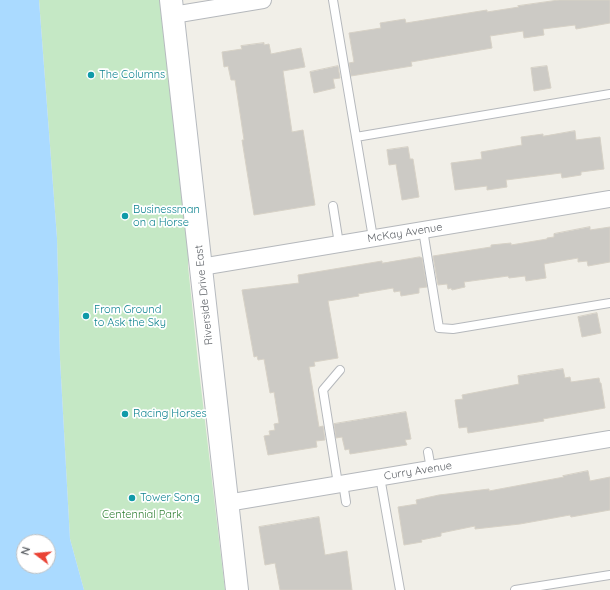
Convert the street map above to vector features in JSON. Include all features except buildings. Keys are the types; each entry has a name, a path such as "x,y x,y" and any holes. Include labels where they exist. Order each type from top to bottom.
{"main road":[{"name":"Riverside Drive East","path":"172,8 236,590"}],"street":[{"path":"172,8 263,0"},
{"name":"McKay Avenue","path":"201,267 610,199"},
{"name":"Curry Avenue","path":"227,503 610,439"}],"lane":[{"path":"333,0 373,238"},
{"path":"356,137 610,94"},
{"path":"333,206 340,244"},
{"path":"423,230 439,328 453,329 610,303"},
{"path":"340,370 323,390 340,484 346,502"},
{"path":"428,452 431,469"},
{"path":"380,477 400,590"},
{"path":"514,590 610,574"}],"green space":[{"name":"Centennial Park","path":"39,0 160,0 188,243 188,266 198,362 225,590 84,590 70,539 60,359 57,238"}],"water":[{"path":"0,0 39,0 57,238 60,359 70,539 84,590 0,590"}],"place":[{"name":"The Columns","path":"91,75"},
{"name":"Businessman on a Horse","path":"125,216"},
{"name":"From Ground to Ask the Sky","path":"86,316"},
{"name":"Racing Horses","path":"125,414"},
{"name":"Tower Song","path":"132,498"}]}
